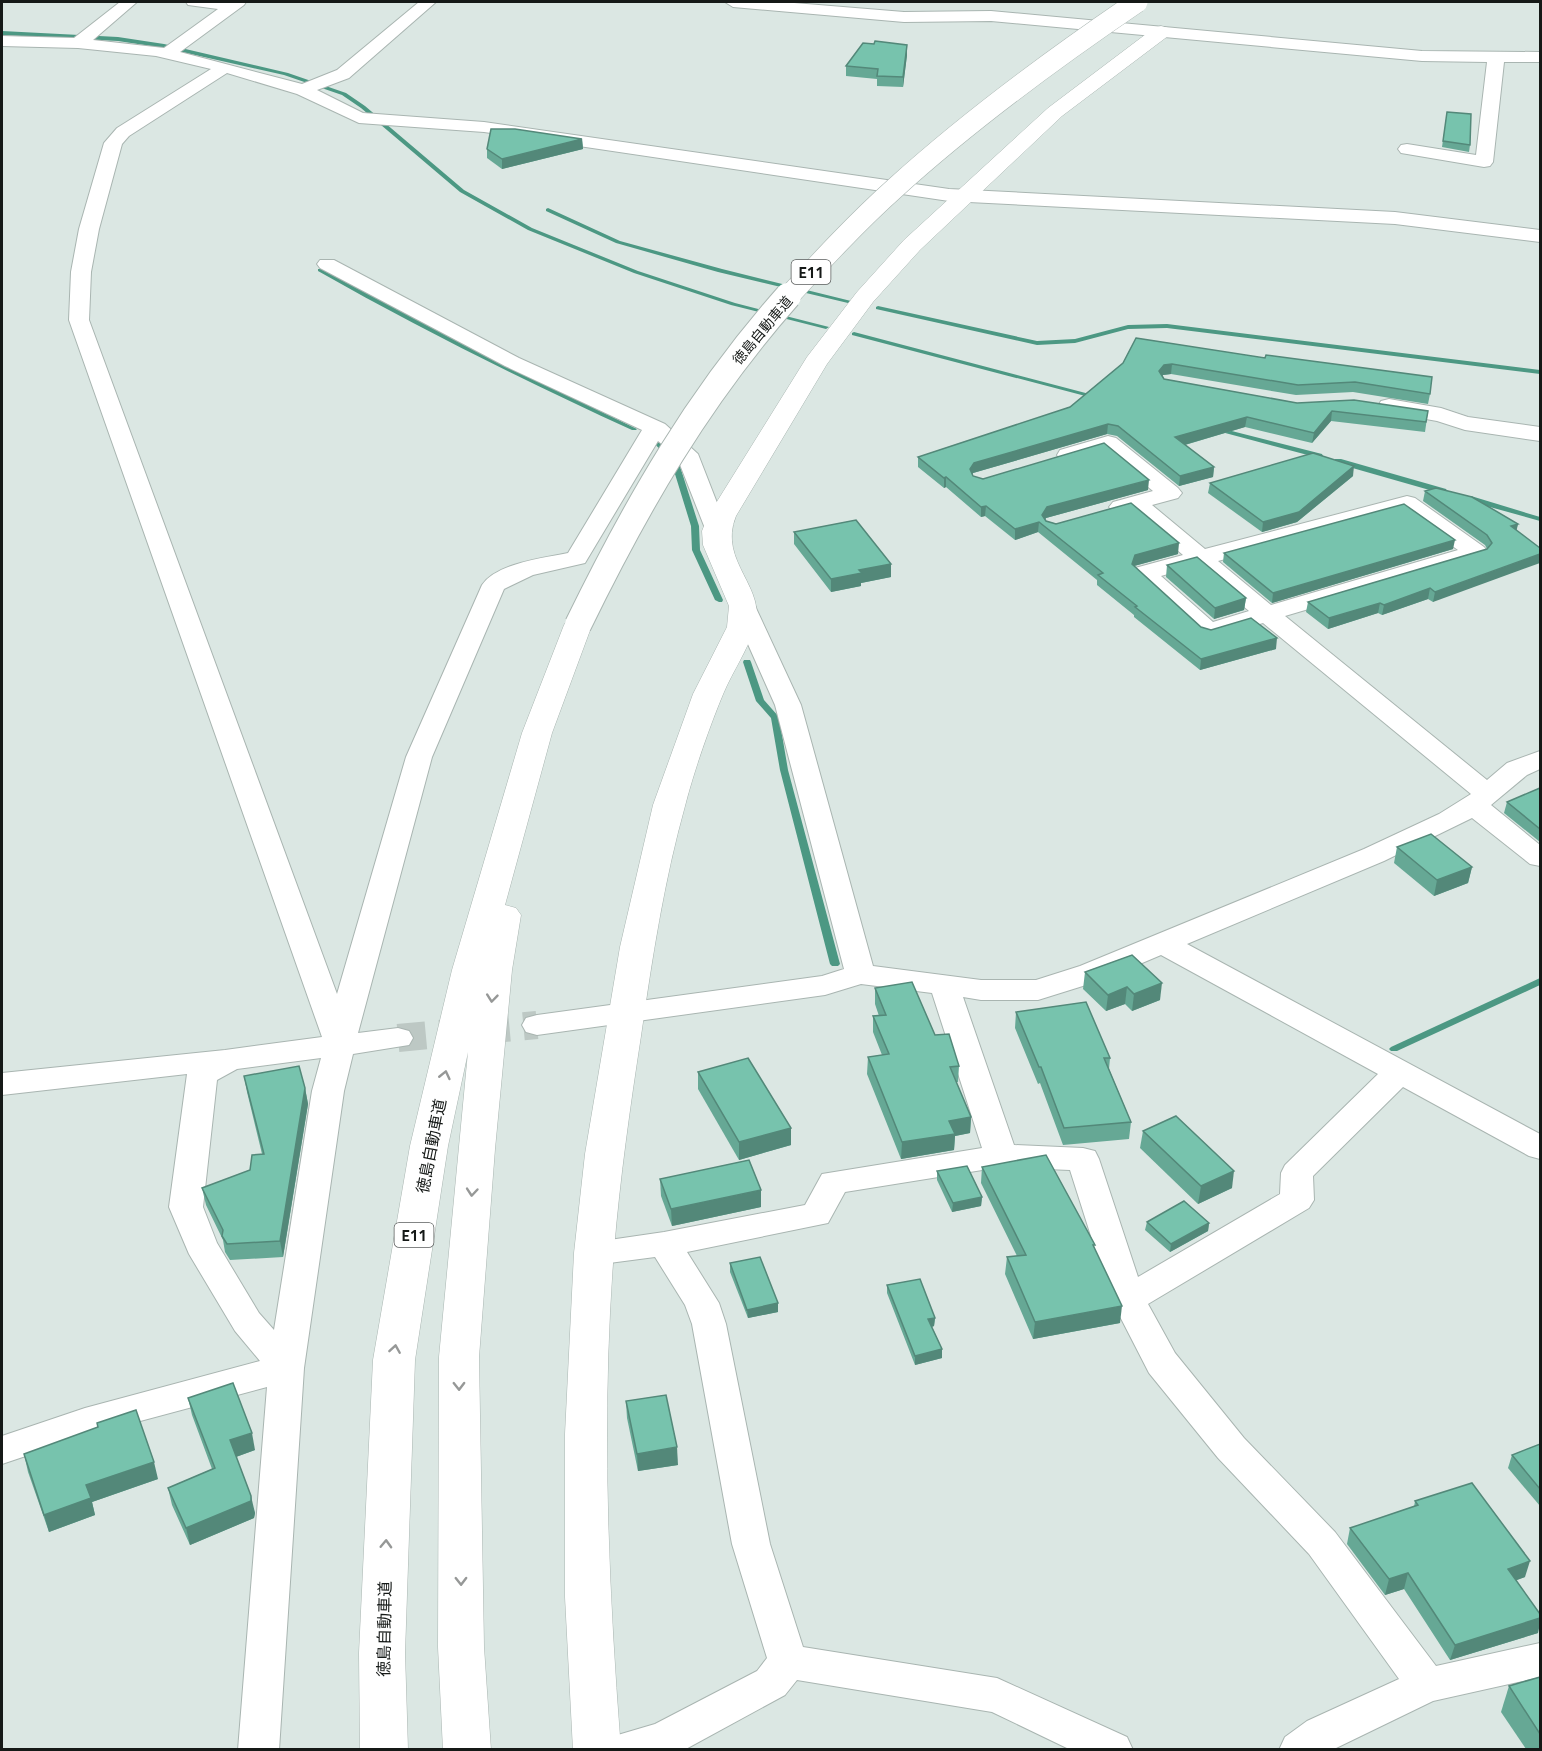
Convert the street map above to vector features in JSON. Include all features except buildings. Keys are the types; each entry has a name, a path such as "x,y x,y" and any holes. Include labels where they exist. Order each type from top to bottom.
{"main road":[{"name":"徳島自動車道","path":"384,1749 382,1653 394,1360 437,1113 469,970 537,733 578,625 625,528 692,419 749,344 822,260 915,170 1006,92 1137,2"},
{"path":"597,1749 587,1597 586,1434 594,1252 604,1154 637,947 669,805 708,694 741,627 743,606 717,545 716,531 722,516 816,362 865,297 912,244 1055,112 1161,32"},
{"name":"徳島自動車道","path":"467,1749 461,1647 459,1357 476,1149 495,970 537,733"}],"street":[{"path":"83,38 129,2"},
{"path":"194,2 235,3"},
{"path":"307,89 343,74 428,2"},
{"path":"733,2 904,17 991,16 1422,56 1540,57"},
{"path":"173,49 235,3"},
{"path":"2,41 83,38 173,49 225,67 307,89 359,118 484,127 963,196 1395,218 1540,236"},
{"path":"1407,149 1484,162 1496,56"},
{"path":"225,67 123,132 113,143 88,229 81,272 79,320 340,1044"},
{"path":"327,264 512,362 655,428 687,454 716,531"},
{"path":"1364,402 1441,415 1465,423 1540,434"},
{"path":"258,1749 286,1368 328,1091 419,757 494,585 525,569 577,558 655,428"},
{"path":"1051,460 1108,443 1170,493 1101,513"},
{"path":"1135,503 1374,704 1481,799 1512,838 1540,858"},
{"path":"1407,503 1476,552 1267,613 1209,631 1144,573 1407,503"},
{"path":"743,606 788,705 860,974"},
{"path":"537,1024 825,985 860,974 981,990 1038,990 1091,973 1374,855 1449,820 1481,799 1517,769 1540,759"},
{"path":"1162,943 1540,1148"},
{"path":"944,986 1001,1156"},
{"path":"2,1083 230,1059 398,1038"},
{"path":"230,1059 202,1075 186,1208 201,1245 247,1323 286,1368"},
{"path":"1128,1299 1298,1200 1296,1173 1399,1071"},
{"path":"594,1252 664,1244 816,1215 834,1182 1001,1156 1083,1159 1128,1299 1162,1362 1231,1448 1322,1543 1427,1685"},
{"path":"664,1244 702,1303 709,1324 751,1544 788,1662"},
{"path":"2,1450 85,1422 286,1368"},
{"path":"1299,1749 1321,1734 1427,1685 1540,1659"},
{"path":"625,1749 666,1745 771,1683 788,1662"},
{"path":"788,1662 997,1695 1113,1749"}],"waterway":[{"path":"2,33 118,39 164,46 286,74 344,94 363,107 462,191 530,229 636,272 733,304 826,327"},
{"path":"548,210 618,242 720,271 848,301"},
{"path":"320,270 475,353 634,429"},
{"path":"878,308 1037,343 1075,341 1128,327 1167,326 1540,372"},
{"path":"854,334 1095,397"},
{"path":"1216,429 1319,456"},
{"path":"657,442 674,460 695,526 696,550 719,600"},
{"path":"1338,461 1443,491"},
{"path":"1468,498 1540,519"},
{"path":"747,662 760,701 775,717 784,770 835,964"},
{"path":"1394,1049 1540,981"}],"tunnel":[{"path":"398,1038 537,1025"}]}
